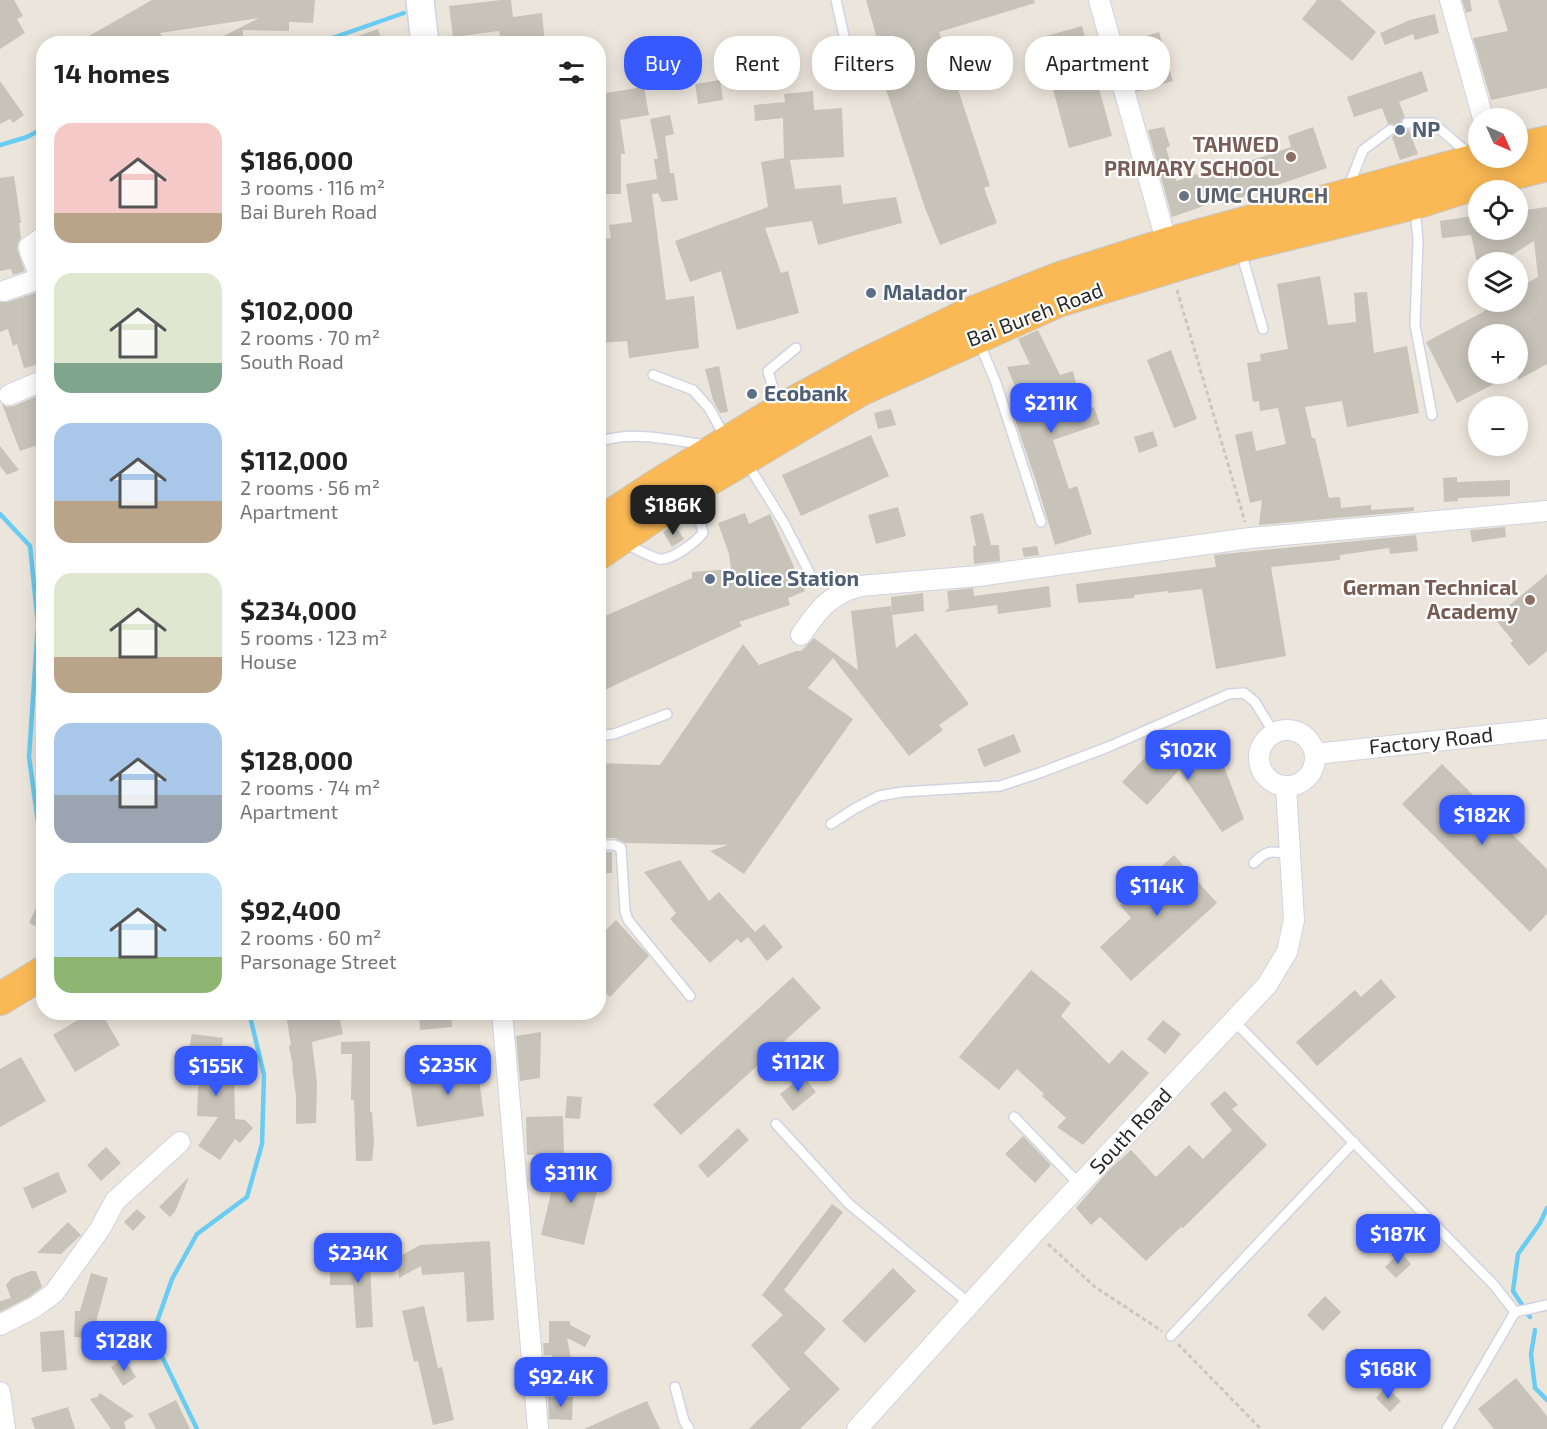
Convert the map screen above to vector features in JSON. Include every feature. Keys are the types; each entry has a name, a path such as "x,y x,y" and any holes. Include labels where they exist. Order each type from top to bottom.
{"highway":[{"path":"1528,147 1547,142"},
{"path":"1169,256 1346,196 1468,161"},
{"name":"Bai Bureh Road","path":"606,537 693,489 730,449 860,390 973,325 1058,302 1169,256 1240,246 1415,203 1484,181 1547,165"},
{"path":"606,537 730,449 780,410 863,365 973,325"},
{"path":"0,999 36,977"},
{"path":"0,1023 36,1002"}],"main road":[{"path":"420,0 424,36"}],"street":[{"path":"1099,0 1169,256"},
{"path":"1450,0 1480,108"},
{"path":"36,242 29,247 36,265"},
{"path":"4,291 36,280"},
{"path":"9,395 36,383"},
{"path":"801,635 828,601 844,590 860,586 978,576 1250,538 1547,511"},
{"name":"Factory Road","path":"1315,754 1547,729"},
{"path":"1285,730 1295,731 1305,736 1312,744 1315,754 1313,770 1308,777 1302,782 1286,787 1269,780 1259,764 1261,746 1274,733 1285,730"},
{"name":"South Road","path":"857,1429 1035,1232 1267,985 1287,952 1294,920 1286,787"},
{"path":"503,1020 538,1429"},
{"path":"0,1325 35,1307 54,1293 100,1229 115,1201 180,1142"},
{"path":"0,1392 5,1429"}],"lane":[{"path":"836,0 844,36"},
{"path":"1407,123 1433,123 1468,149"},
{"path":"1346,196 1363,150 1390,130"},
{"path":"1415,203 1418,240 1415,326 1432,415"},
{"path":"1240,246 1263,329"},
{"path":"973,325 996,383 1041,522"},
{"path":"780,410 768,371 796,348"},
{"path":"653,375 693,390 709,408 730,449 784,523 810,574"},
{"path":"606,440 634,435 730,449"},
{"path":"606,539 659,559 695,543 703,533 693,489"},
{"path":"831,824 879,796 902,792 1000,786 1032,776 1080,759 1229,694 1244,693 1256,702 1274,733"},
{"path":"606,735 667,714"},
{"path":"606,845 621,848 625,911 628,920 690,996"},
{"path":"1254,863 1262,855 1271,851 1289,854"},
{"path":"1234,1021 1494,1285 1515,1312"},
{"path":"1014,1117 1080,1185"},
{"path":"776,1124 849,1204 970,1304"},
{"path":"1171,1336 1354,1142"},
{"path":"1447,1429 1515,1312 1547,1305"},
{"path":"675,1387 684,1421 689,1429"}],"path":[{"path":"1169,256 1250,538"},
{"path":"1035,1232 1095,1287 1171,1336 1261,1429"}],"building":[{"path":"0,0 14,0 23,16 17,19 25,33 0,49"},
{"path":"152,0 315,0 313,23 289,22 289,31 243,30 243,36 224,36 259,18 160,33 162,36 89,36"},
{"path":"511,0 513,17 542,13 544,36 500,36 499,31 453,36 449,6"},
{"path":"866,0 1034,0 1035,3 939,32 940,36 927,36 927,90 958,90 990,186 984,188 997,223 940,245 925,208 886,90 915,90 915,36 876,36"},
{"path":"1317,0 1340,0 1376,32 1352,61 1302,19"},
{"path":"1462,0 1470,0 1472,11 1466,13"},
{"path":"1498,0 1547,0 1547,88 1491,100 1473,38 1508,31"},
{"path":"1435,14 1439,33 1415,40 1413,34 1385,45 1380,33 1410,20"},
{"path":"1082,26 1085,36 1046,36"},
{"path":"378,29 380,36 359,36"},
{"path":"1159,32 1160,36 1146,36"},
{"path":"1422,71 1428,91 1399,102 1405,117 1401,120 1401,126 1409,130 1418,154 1400,160 1392,137 1397,129 1393,124 1388,124 1382,108 1354,117 1347,97"},
{"path":"0,81 24,115 13,123 10,119 0,124"},
{"path":"714,81 714,90 722,90 723,100 698,104 696,90 702,90 702,83"},
{"path":"645,90 649,115 620,120 625,154 621,154 621,194 606,194 606,93"},
{"path":"1053,90 1099,90 1112,136 1069,148"},
{"path":"813,91 814,110 842,108 844,157 790,160 795,189 841,185 843,204 896,197 902,223 818,245 812,221 765,228 781,273 788,271 799,313 737,330 721,271 690,282 675,241 768,207 761,162 784,158 783,118 755,121 754,105 785,102 784,94"},
{"path":"670,115 674,134 665,136 670,173 674,173 678,200 662,202 658,193 652,194 666,300 694,296 699,348 629,358 627,341 606,342 606,239 611,238 609,225 632,222 626,184 657,179 654,159 658,159 650,119"},
{"name":"TAHWED PRIMARY SCHOOL","path":"1164,127 1170,146 1166,148 1176,181 1197,174 1199,178 1291,147 1288,136 1313,127 1327,168 1222,204 1221,200 1172,217 1148,130"},
{"path":"14,176 21,223 19,223 21,238 17,249 25,271 13,275 11,269 0,271 0,178"},
{"path":"1547,207 1547,364 1528,374 1528,324 1468,324 1468,384 1494,384 1457,403 1426,342 1483,312 1528,312 1528,282 1538,277 1534,241 1517,252 1475,252 1472,240 1528,240 1528,210"},
{"path":"1468,217 1468,235 1442,238 1440,221"},
{"path":"1320,276 1328,325 1356,322 1354,293 1367,292 1374,353 1407,346 1419,413 1347,427 1342,401 1305,407 1329,498 1340,497 1341,508 1371,505 1371,510 1414,507 1414,511 1259,525 1262,500 1250,503 1235,435 1252,431 1256,451 1286,444 1278,408 1260,411 1259,401 1253,402 1247,363 1261,361 1260,354 1288,349 1277,284"},
{"path":"36,293 36,365 24,368 17,344 13,346 8,329 0,332 0,302 8,302"},
{"path":"1038,330 1060,375 1073,371 1082,411 1094,407 1100,424 1053,440 1069,489 1077,486 1092,534 1055,545 1012,411 1024,407 1007,367 1030,364 1018,339"},
{"path":"1171,350 1197,419 1174,428 1147,360"},
{"path":"719,366 728,412 720,413 713,400 705,369"},
{"path":"36,396 36,446 20,451 2,404 7,407"},
{"path":"891,409 896,425 878,429 874,413"},
{"path":"1153,431 1158,446 1139,453 1134,437"},
{"path":"871,435 889,476 801,516 782,475"},
{"path":"0,446 19,470 7,475 0,466"},
{"path":"1457,477 1457,482 1510,480 1510,496 1458,498 1458,501 1444,502 1443,478"},
{"path":"898,507 906,536 876,544 868,515"},
{"path":"745,513 749,524 770,514 805,591 788,598 790,605 739,622 742,626 606,689 606,616 692,578 692,572 731,569 729,554 718,523"},
{"path":"983,513 991,545 999,545 1000,561 974,564 973,546 976,546 970,516"},
{"path":"674,524 684,539 672,547 663,532"},
{"path":"1505,527 1506,537 1472,542 1470,530"},
{"path":"1416,535 1418,551 1390,554 1389,548 1340,555 1340,560 1271,567 1286,656 1216,669 1202,589 1168,593 1168,591 1134,595 1134,598 1078,603 1076,584 1216,567 1214,555"},
{"path":"1037,546 1039,555 1024,557 1022,548"},
{"name":"German Technical Academy","path":"1547,574 1547,651 1529,666 1510,643 1513,641 1494,618"},
{"path":"1049,586 1051,607 998,614 997,605 944,612 949,608 947,591 973,588 974,596"},
{"path":"923,593 924,611 892,615 891,597"},
{"path":"891,606 896,648 916,633 969,704 939,725 943,730 909,756 833,658 808,688 853,719 744,874 710,851 728,845 625,843 614,838 606,838 606,763 660,765 743,644 759,665 801,651 814,638 858,670 851,611"},
{"path":"1014,734 1021,752 984,767 977,749"},
{"path":"1166,735 1199,765 1217,748 1244,819 1222,832 1179,770 1147,805 1122,782"},
{"path":"1442,764 1547,869 1547,914 1530,932 1402,804"},
{"path":"606,852 612,852 612,873 606,873"},
{"path":"1174,855 1217,903 1131,981 1100,947 1131,918 1120,905"},
{"path":"680,860 709,901 719,892 755,932 764,924 783,947 767,961 748,937 741,943 737,939 710,963 670,919 676,913 644,872"},
{"path":"36,908 36,926 29,923"},
{"path":"616,920 649,956 610,997 606,993 606,930"},
{"path":"1031,970 1071,1003 1061,1016 1109,1064 1122,1050 1149,1073 1083,1145 1057,1127 1066,1118 1017,1069 999,1090 959,1057"},
{"path":"793,977 821,1008 681,1135 653,1105"},
{"path":"1381,979 1396,997 1317,1066 1296,1042 1355,990 1361,997"},
{"path":"78,1020 106,1020 120,1045 75,1072 53,1035"},
{"path":"287,1020 340,1020 343,1034 312,1042 317,1083 316,1123 296,1124 296,1096 289,1046 291,1045"},
{"path":"419,1020 452,1020 452,1027 420,1030"},
{"path":"1163,1020 1181,1034 1165,1054 1147,1039"},
{"path":"541,1032 540,1078 520,1081 516,1036"},
{"path":"192,1034 223,1038 221,1051 224,1052 219,1078 234,1077 235,1119 245,1120 253,1128 240,1143 235,1139 220,1160 198,1146 218,1117 197,1116 198,1089 205,1066 186,1064"},
{"path":"370,1041 370,1112 372,1112 374,1142 372,1161 356,1161 354,1100 351,1100 352,1054 341,1054 341,1042"},
{"path":"21,1057 46,1101 0,1127 0,1069"},
{"path":"477,1064 484,1116 417,1127 410,1083 431,1080 430,1071"},
{"path":"803,1076 816,1092 793,1111 780,1094"},
{"path":"1225,1091 1238,1105 1232,1109 1267,1145 1146,1261 1100,1217 1091,1225 1076,1208 1110,1169 1131,1150 1156,1177 1189,1145 1203,1159 1232,1130 1210,1104"},
{"path":"567,1096 582,1097 580,1119 565,1118"},
{"path":"563,1116 564,1154 527,1155 526,1117"},
{"path":"738,1128 749,1140 708,1178 698,1166"},
{"path":"1023,1136 1051,1165 1035,1183 1005,1154"},
{"path":"106,1147 121,1163 101,1181 87,1165"},
{"path":"558,1164 601,1174 584,1245 541,1235"},
{"path":"58,1172 67,1192 32,1209 23,1188"},
{"path":"189,1177 175,1212 170,1217 159,1207"},
{"path":"832,1204 843,1212 784,1290 826,1329 804,1353 840,1389 800,1429 749,1429 790,1389 751,1345 783,1315 762,1295"},
{"path":"137,1209 146,1217 133,1231 124,1222"},
{"path":"68,1222 81,1235 61,1254 37,1253"},
{"path":"490,1241 494,1320 467,1322 464,1272 422,1275 421,1266 399,1278 397,1258 420,1245"},
{"path":"369,1245 373,1327 356,1328 353,1285 330,1285 330,1269 352,1269 351,1246"},
{"path":"1400,1252 1411,1264 1396,1278 1385,1267"},
{"path":"893,1268 916,1291 865,1343 842,1321"},
{"path":"36,1271 42,1287 29,1297 0,1312 0,1301 11,1298 6,1285 12,1278"},
{"path":"91,1273 108,1278 97,1318 96,1338 74,1337 75,1311 80,1311"},
{"path":"1325,1296 1341,1312 1323,1331 1307,1315"},
{"path":"424,1306 438,1368 442,1367 454,1420 433,1425 418,1361 414,1362 402,1311"},
{"path":"549,1321 570,1321 570,1325 591,1336 585,1347 567,1338 574,1374 557,1378 552,1355 544,1355 543,1343 549,1343"},
{"path":"64,1330 67,1370 42,1372 40,1332"},
{"path":"124,1358 136,1377 123,1386 111,1367"},
{"path":"1516,1378 1547,1416 1547,1429 1494,1429 1478,1409"},
{"path":"1386,1387 1401,1401 1390,1412 1376,1398"},
{"path":"100,1393 134,1416 124,1422 126,1429 111,1429 90,1399 97,1397"},
{"path":"548,1397 573,1397 572,1420 549,1419"},
{"path":"176,1400 190,1429 156,1429 148,1414"},
{"path":"647,1401 660,1429 584,1429 628,1409"},
{"path":"68,1407 75,1429 35,1429 31,1418"}],"waterway":[{"path":"338,36 404,13"},
{"path":"0,145 36,132"},
{"path":"0,514 30,546 36,604"},
{"path":"36,654 29,757 36,808"},
{"path":"197,1429 152,1336 172,1279 197,1234 247,1197 262,1144 264,1075 251,1020"},
{"path":"1530,1317 1513,1291 1518,1254 1540,1223 1547,1208"},
{"path":"1535,1330 1531,1354 1535,1388 1547,1400"}],"place":[{"name":"NP","path":"1400,130"},
{"name":"TAHWED PRIMARY SCHOOL","path":"1291,157"},
{"name":"UMC CHURCH","path":"1184,196"},
{"name":"Malador","path":"871,293"},
{"name":"Ecobank","path":"752,394"},
{"name":"Police Station","path":"710,579"},
{"name":"German Technical Academy","path":"1530,600"}]}
